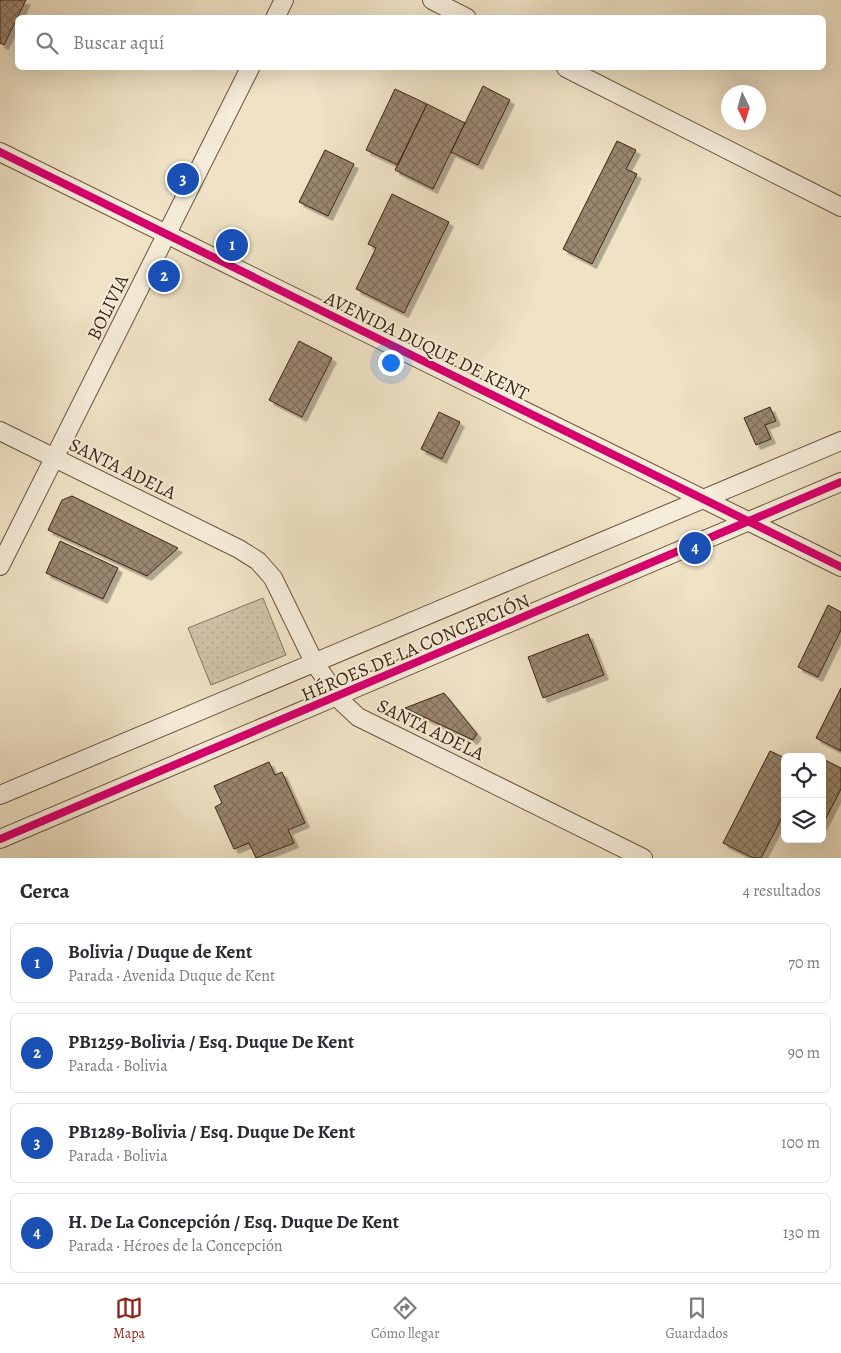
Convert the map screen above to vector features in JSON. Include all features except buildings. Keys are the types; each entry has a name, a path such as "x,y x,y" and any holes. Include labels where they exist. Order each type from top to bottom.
{"street":[{"path":"276,15 284,0"},
{"path":"432,0 461,15"},
{"name":"BOLIVIA","path":"0,566 249,70"},
{"path":"570,70 841,207"},
{"name":"AVENIDA DUQUE DE KENT","path":"0,152 841,567"},
{"name":"SANTA ADELA","path":"0,431 239,549 258,561 280,588 315,664 338,697 358,717 643,858"},
{"name":"HÉROES DE LA CONCEPCIÓN","path":"0,795 841,441"},
{"name":"HÉROES DE LA CONCEPCIÓN","path":"0,839 841,482"}],"shaded area":[{"path":"263,598 286,655 211,685 188,628"}],"cycle path":[{"path":"0,152 841,567"},
{"path":"0,839 841,482"}],"place":[{"name":"PB1289-Bolivia / Esq. Duque De Kent","path":"183,179"},
{"name":"Bolivia / Duque de Kent","path":"232,245"},
{"name":"PB1259-Bolivia / Esq. Duque De Kent","path":"164,276"},
{"name":"H. De La Concepción / Esq. Duque De Kent","path":"695,548"}]}
